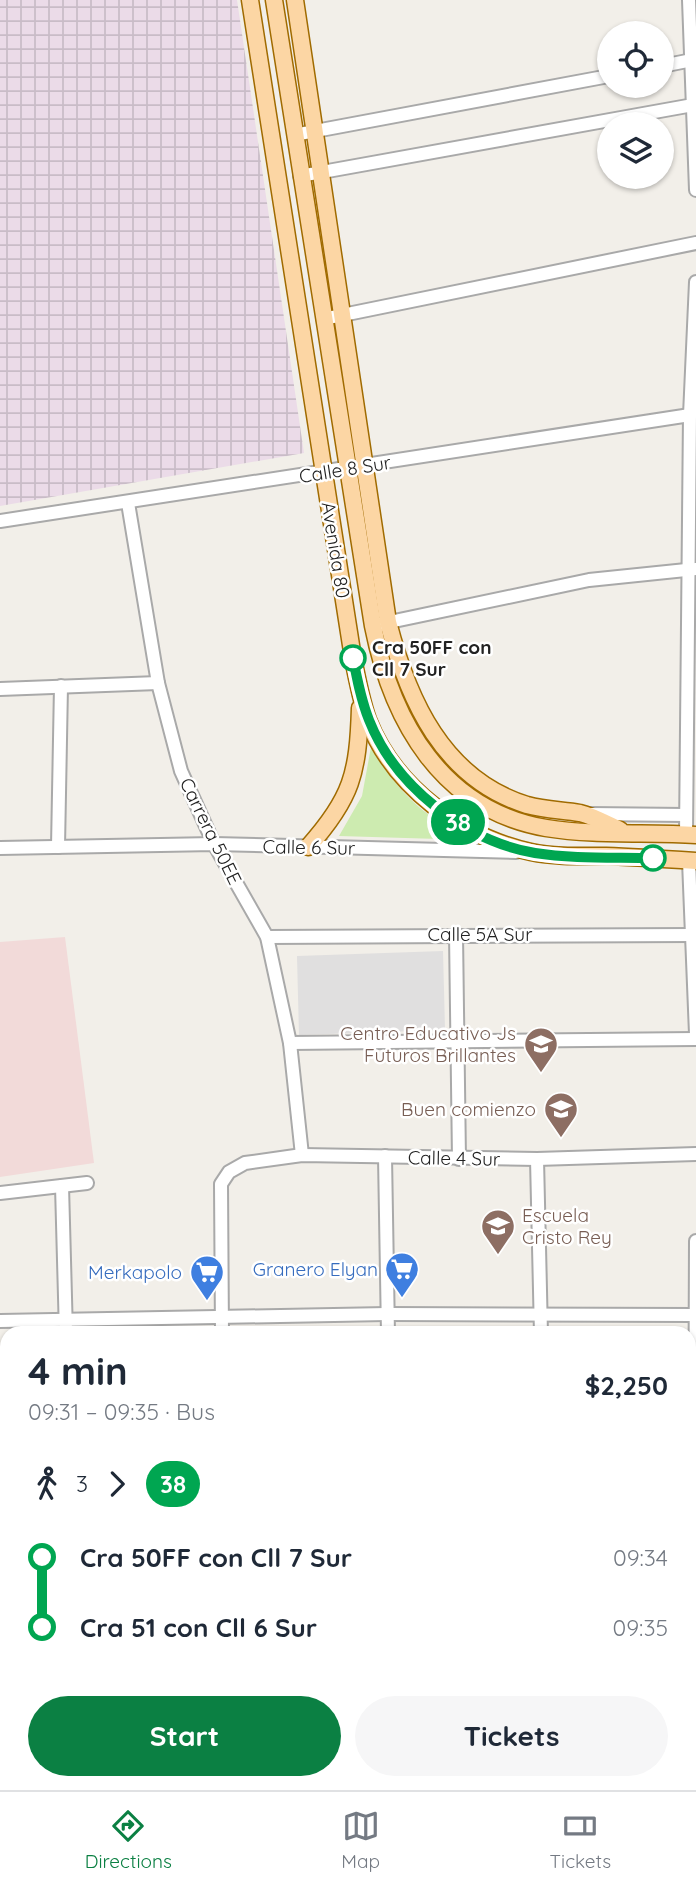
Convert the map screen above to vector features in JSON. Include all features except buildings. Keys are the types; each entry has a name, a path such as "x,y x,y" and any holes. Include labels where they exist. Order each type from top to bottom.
{"main road":[{"name":"Avenida 80","path":"250,0 323,472 361,695 379,743 418,792 442,812 476,832 534,853 693,861"},
{"name":"Avenida 80","path":"274,0 347,468 381,624 404,680 416,707 450,755 500,794 527,805 583,814 628,834"},
{"name":"Avenida 80","path":"295,0 365,466 387,682 402,717 445,779 491,812 515,821 574,831 691,834"},
{"path":"307,847 332,818 347,795 355,773 361,695"}],"street":[{"path":"689,0 696,190"},
{"path":"674,64 692,60"},
{"path":"294,135 597,78"},
{"path":"300,176 693,105"},
{"path":"323,319 696,243"},
{"path":"691,834 685,815 692,570 690,415 696,282"},
{"name":"Calle 8 Sur","path":"0,521 690,415"},
{"name":"Carrera 50EE","path":"128,503 158,683 181,771 214,844 267,937 290,1043 302,1155"},
{"path":"381,624 589,580 692,570"},
{"path":"0,689 158,683"},
{"path":"58,847 61,686"},
{"path":"583,814 685,815"},
{"name":"Calle 6 Sur","path":"0,848 214,844 534,853"},
{"path":"290,1043 696,1037 693,861"},
{"path":"456,934 459,1159"},
{"name":"Calle 5A Sur","path":"267,937 456,934 694,935"},
{"name":"Calle 4 Sur","path":"222,1316 221,1184 229,1172 245,1163 302,1155 537,1159 696,1154"},
{"path":"385,1156 388,1326"},
{"path":"537,1159 541,1326"},
{"path":"0,1193 87,1183"},
{"path":"62,1186 66,1326"},
{"path":"80,1326 222,1316 695,1315 696,1241"},
{"path":"222,1316 222,1326"},
{"path":"0,1321 55,1326"}],"shaded area":[{"path":"0,0 237,0 304,453 0,506"},
{"path":"65,937 94,1163 0,1177 0,942"},
{"path":"443,951 445,1030 299,1035 297,956"}],"green space":[{"path":"371,747 402,791 439,822 472,840 339,836 362,796"}],"bus line":[{"name":"38","path":"353,658 368,720 379,743 418,792 442,812 476,832 508,846 534,853 653,858"}],"place":[{"name":"Cra 50FF con Cll 7 Sur","path":"353,658"},
{"name":"Centro Educativo Js Futuros Brillantes","path":"541,1074"},
{"name":"Buen comienzo","path":"561,1139"},
{"name":"Escuela Cristo Rey","path":"498,1256"},
{"name":"Granero Elyan","path":"402,1299"},
{"name":"Merkapolo","path":"207,1302"}]}
